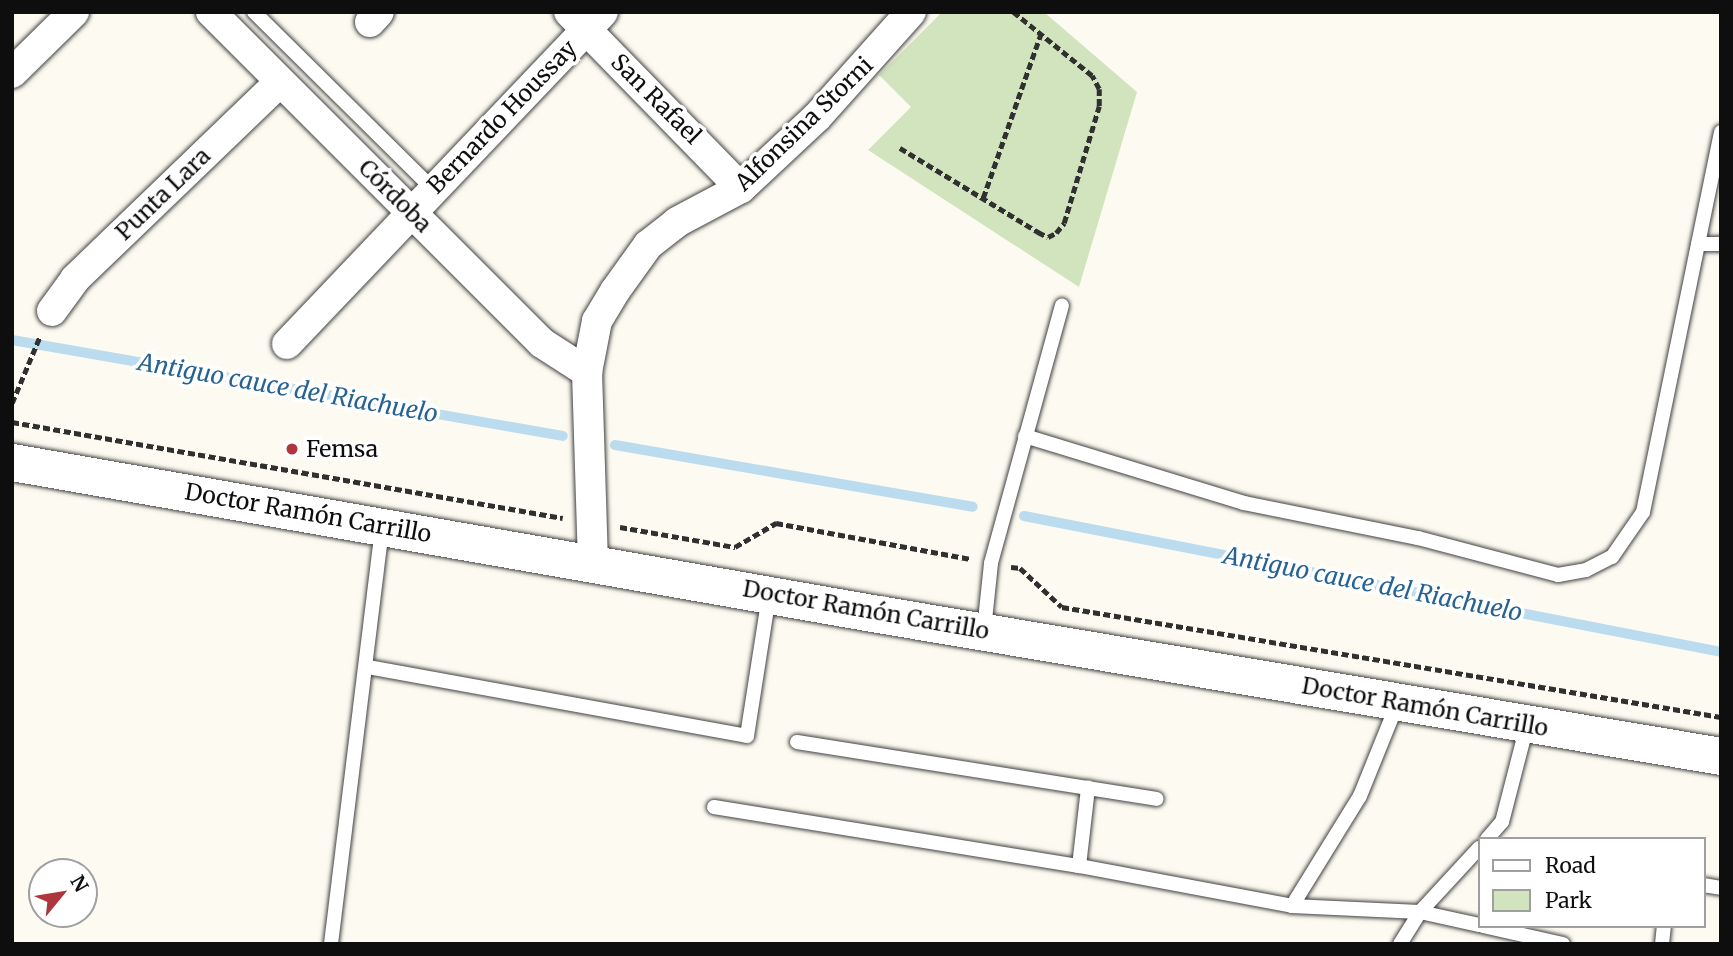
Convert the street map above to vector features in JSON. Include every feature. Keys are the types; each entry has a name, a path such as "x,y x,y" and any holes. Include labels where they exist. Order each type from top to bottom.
{"street":[{"path":"12,73 74,12"},
{"name":"Córdoba","path":"211,12 542,343 587,372"},
{"name":"Alfonsina Storni","path":"593,563 587,372 597,321 648,245 677,222 741,188 856,77 911,12"},
{"name":"Bernardo Houssay","path":"287,344 433,190 586,18"},
{"name":"San Rafael","path":"586,18 741,188"},
{"name":"Punta Lara","path":"48,318 75,279 280,82"},
{"name":"Doctor Ramón Carrillo","path":"12,461 769,594 1721,756"}],"lane":[{"path":"254,12 433,190"},
{"path":"1025,436 1244,503 1419,538 1558,575 1586,570 1612,557 1643,512 1721,132"},
{"path":"1698,244 1721,244"},
{"path":"984,631 991,563 1062,306"},
{"path":"331,944 368,667 382,526"},
{"path":"368,667 747,737 769,594"},
{"path":"1292,906 1360,796 1398,702"},
{"path":"1489,837 1502,822 1528,725"},
{"path":"797,743 1157,799"},
{"path":"1079,866 1088,788"},
{"path":"714,807 1079,866 1292,906 1420,912 1478,925"},
{"path":"1400,944 1420,912 1478,849"},
{"path":"1487,928 1563,944"}],"path":[{"path":"900,148 1048,237 1064,223 1099,106 1099,89 1092,76 1013,12"},
{"path":"983,198 1041,33"},
{"path":"12,403 48,318"},
{"path":"12,422 735,547 776,523 1020,568 1062,607 1721,717"}],"green space":[{"path":"942,12 1044,12 1137,92 1079,287 868,150 911,107 879,75"}],"waterway":[{"name":"Antiguo cauce del Riachuelo","path":"12,340 563,436"},
{"name":"Antiguo cauce del Riachuelo","path":"615,445 973,507"},
{"name":"Antiguo cauce del Riachuelo","path":"1024,516 1721,652"}],"place":[{"name":"Femsa","path":"292,449"}]}
